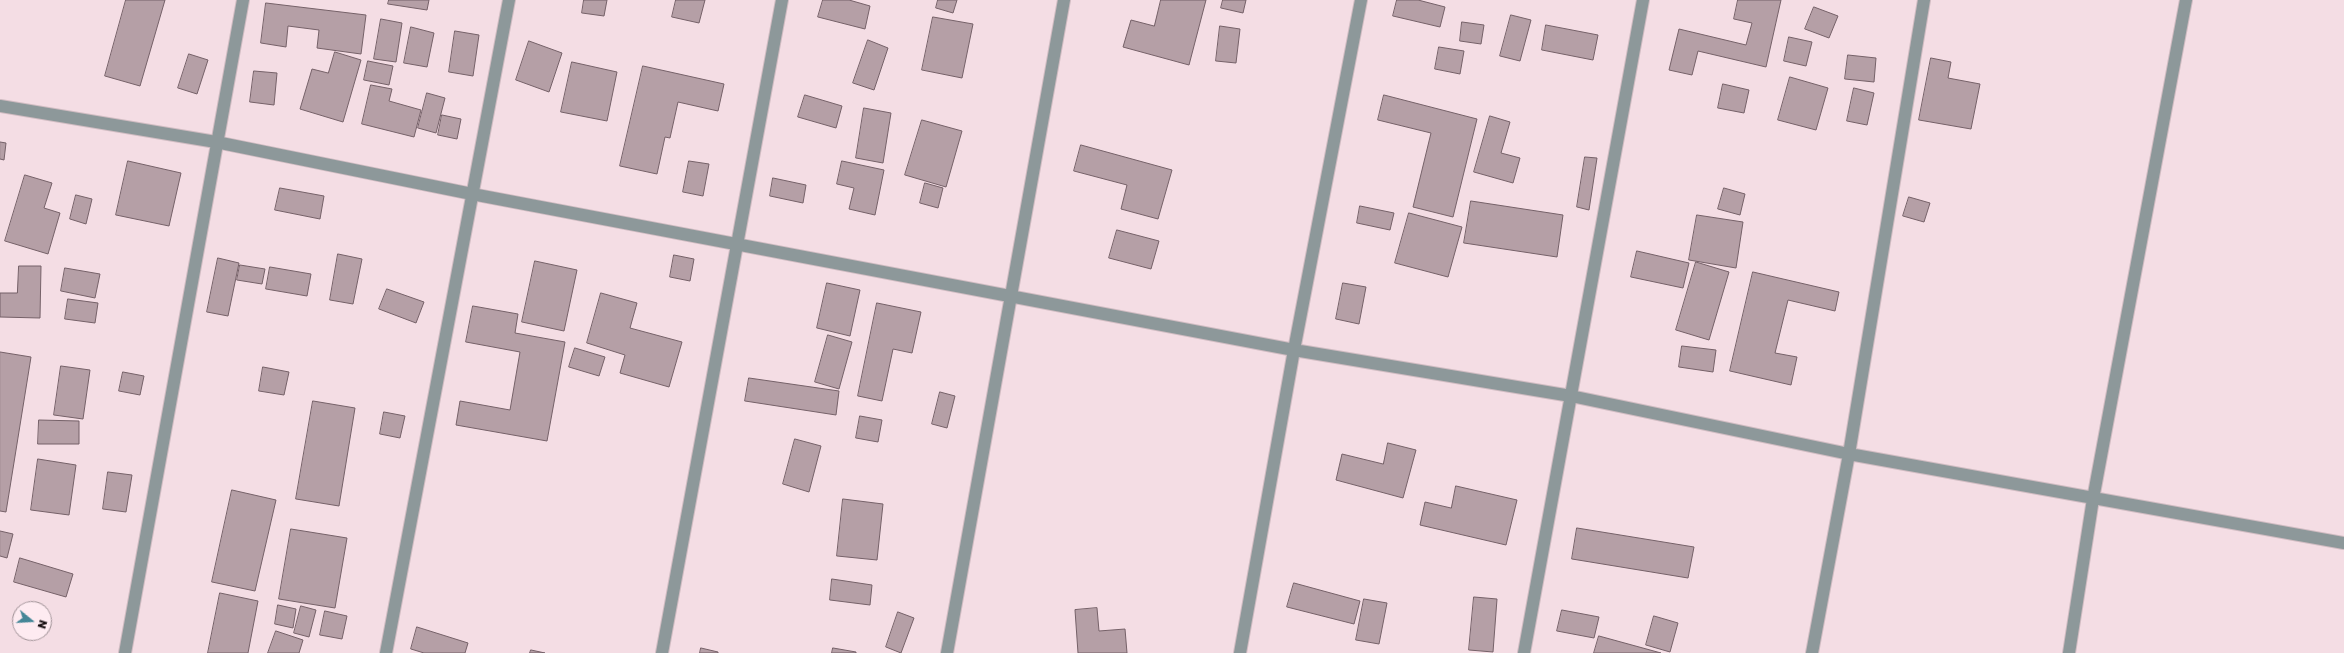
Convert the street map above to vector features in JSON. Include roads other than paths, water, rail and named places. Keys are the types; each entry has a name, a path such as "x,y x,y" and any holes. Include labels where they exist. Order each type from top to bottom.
{"street":[{"path":"125,653 242,0"},
{"path":"386,653 509,0"},
{"path":"662,653 782,0"},
{"path":"948,653 1064,0"},
{"path":"1240,653 1294,350 1361,0"},
{"path":"1524,653 1643,0"},
{"path":"1812,653 1849,454 1924,0"},
{"path":"2069,653 2093,499 2186,0"},
{"path":"0,106 216,142 472,194 1294,350 1571,396 1849,454 2344,543"}]}
